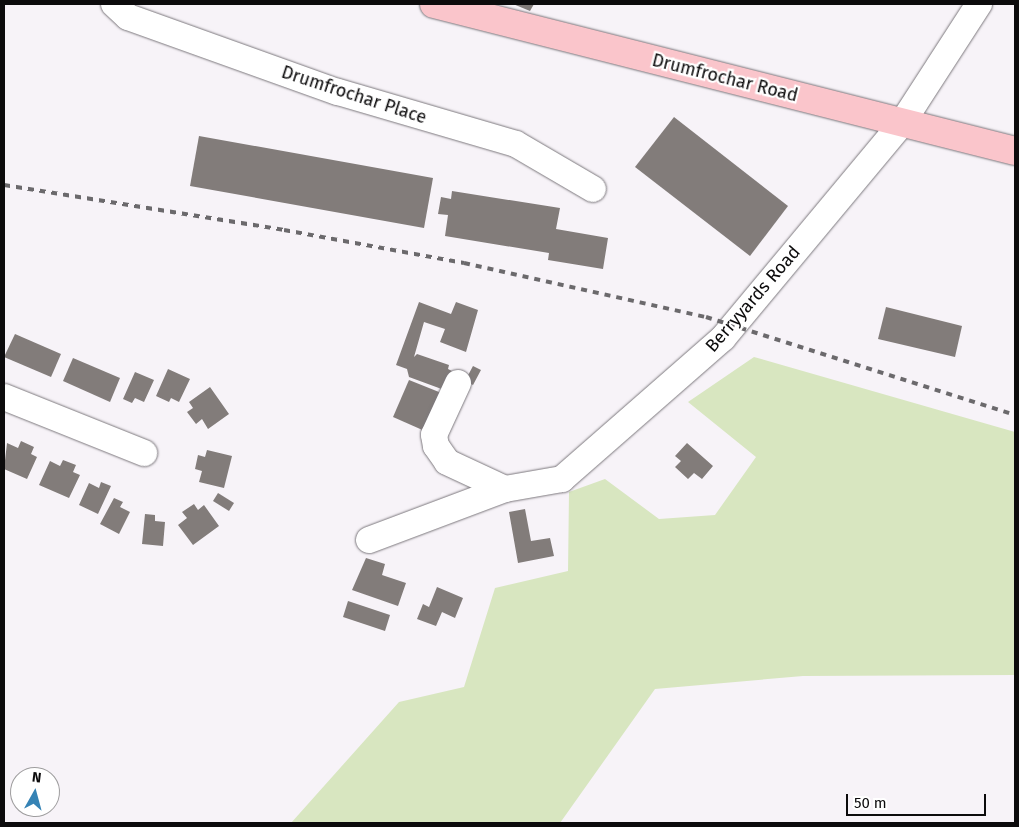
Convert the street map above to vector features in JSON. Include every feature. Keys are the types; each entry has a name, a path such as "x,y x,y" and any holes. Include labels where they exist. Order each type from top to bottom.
{"main road":[{"name":"Drumfrochar Road","path":"439,4 1015,151"}],"street":[{"name":"Drumfrochar Place","path":"114,4 128,17 338,92 516,144 593,189"},
{"name":"Berryyards Road","path":"370,540 505,489 562,479 723,338 902,123 979,4"},
{"path":"458,384 434,435 436,446 447,462 505,489"},
{"path":"4,397 144,453"}],"green space":[{"path":"754,357 1015,432 1015,675 803,676 655,689 560,823 291,823 399,702 464,687 495,588 568,571 569,492 605,479 659,519 715,515 756,457 688,402"}],"building":[{"path":"513,4 534,4 530,11"},
{"path":"674,117 788,206 750,256 635,167"},
{"path":"199,136 433,178 424,228 190,186"},
{"path":"452,191 560,208 556,229 608,238 603,269 548,260 549,253 445,236 448,215 438,214 441,197 451,199"},
{"path":"419,302 451,314 456,302 478,310 466,352 440,342 445,329 424,322 414,357 417,354 449,365 448,369 454,372 447,391 409,377 407,369 396,365"},
{"path":"886,307 962,326 955,357 878,339"},
{"path":"15,334 61,354 51,377 4,357"},
{"path":"73,358 120,378 110,402 63,381"},
{"path":"473,366 481,370 473,385 465,381"},
{"path":"168,369 190,379 179,402 171,398 169,402 156,396"},
{"path":"135,372 154,380 144,402 135,398 132,403 123,399"},
{"path":"409,380 444,394 427,432 393,417"},
{"path":"210,387 229,414 208,429 202,419 196,424 187,412 193,408 189,402"},
{"path":"21,441 34,447 31,454 37,457 27,479 4,469 7,443 18,448"},
{"path":"687,443 713,466 702,479 694,473 688,479 675,467 681,461 675,456"},
{"path":"207,450 232,456 224,488 199,482 202,471 195,469 198,455 205,457"},
{"path":"63,460 76,465 73,472 80,475 69,498 39,485 50,461 60,466"},
{"path":"101,482 111,486 98,514 79,505 89,483 99,488"},
{"path":"218,493 234,503 229,511 213,501"},
{"path":"114,498 123,502 120,507 130,512 119,534 100,524"},
{"path":"194,504 198,510 204,505 219,526 193,545 178,525 187,518 182,512"},
{"path":"525,509 531,541 550,538 554,556 518,563 509,512"},
{"path":"145,514 155,515 155,521 165,522 163,546 142,544"},
{"path":"366,558 385,564 382,575 406,583 398,606 352,590"},
{"path":"437,587 463,598 455,618 442,612 436,626 417,619 423,604 429,607"},
{"path":"348,601 390,615 385,631 343,617"}],"railway":[{"path":"4,185 284,230 464,263 706,317 1015,415"}]}
